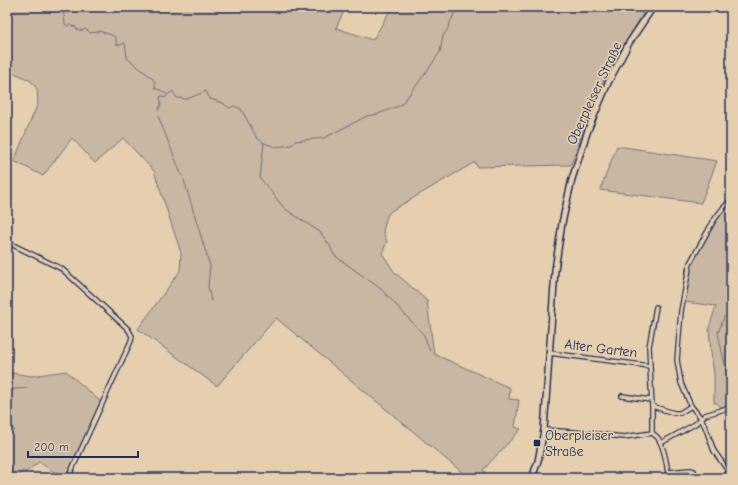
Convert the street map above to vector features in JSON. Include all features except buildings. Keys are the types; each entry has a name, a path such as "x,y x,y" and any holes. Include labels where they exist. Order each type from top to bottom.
{"main road":[{"name":"Oberpleiser Straße","path":"532,478 538,461 544,430 552,294 558,247 568,193 588,130 608,83 630,43 653,7"}],"street":[{"path":"731,200 714,220 690,263 686,277 681,311 677,360 681,384 691,406 701,418 714,451 731,475"},
{"path":"7,242 62,269 128,329 132,336 68,478"},
{"path":"652,433 649,347 656,307"},
{"name":"Alter Garten","path":"549,353 650,366"},
{"path":"622,396 651,400"},
{"path":"652,406 674,414 680,413 691,406"},
{"path":"661,443 696,424 705,415 731,407"},
{"path":"544,430 624,437 652,433 661,443 668,478"},
{"path":"668,472 694,471"}],"shaded area":[{"path":"7,7 333,7 343,13 336,28 373,40 392,7 647,7 604,79 591,108 571,165 477,167 475,162 391,211 387,216 383,231 387,242 382,253 395,273 427,301 434,354 510,388 509,399 519,400 515,427 521,429 483,470 492,478 469,478 276,318 217,386 138,329 180,271 181,253 154,171 123,138 95,163 72,138 43,176 14,161 38,103 37,89 31,81 17,74 7,74"},
{"path":"617,146 717,161 701,203 600,190"},
{"path":"731,203 731,405 721,407 717,403 714,403 714,374 709,328 716,306 685,302 688,276 692,262 716,219"},
{"path":"66,371 101,402 67,478 63,478 39,462 26,472 23,471 17,478 7,478 7,372 31,376"}],"waterway":[{"path":"63,7 65,24 68,26 71,24 78,30 86,29 90,33 100,31 116,38 116,44 120,45 125,43 127,58 152,78 155,82 155,88 168,95 172,91 177,98 187,99 206,91 210,99 223,103 229,108 234,106 241,109 257,138 264,143 275,147 292,145 295,141 324,138 367,116 378,114 401,105 440,52 443,36 457,7"},
{"path":"158,111 161,104 160,97 162,96 165,98 167,96"},
{"path":"158,116 182,176"},
{"path":"264,143 260,178 285,209 320,232 330,246 334,255 381,289 424,335 430,351"},
{"path":"184,180 210,266 208,286 211,301"},
{"path":"723,205 731,197"},
{"path":"715,216 718,211"},
{"path":"691,256 705,233"},
{"path":"683,292 686,267 689,261"},
{"path":"729,384 718,333 724,317 731,311"},
{"path":"7,390 27,388"},
{"path":"7,422 15,431"}],"place":[{"name":"Oberpleiser Straße","path":"537,443"}]}
